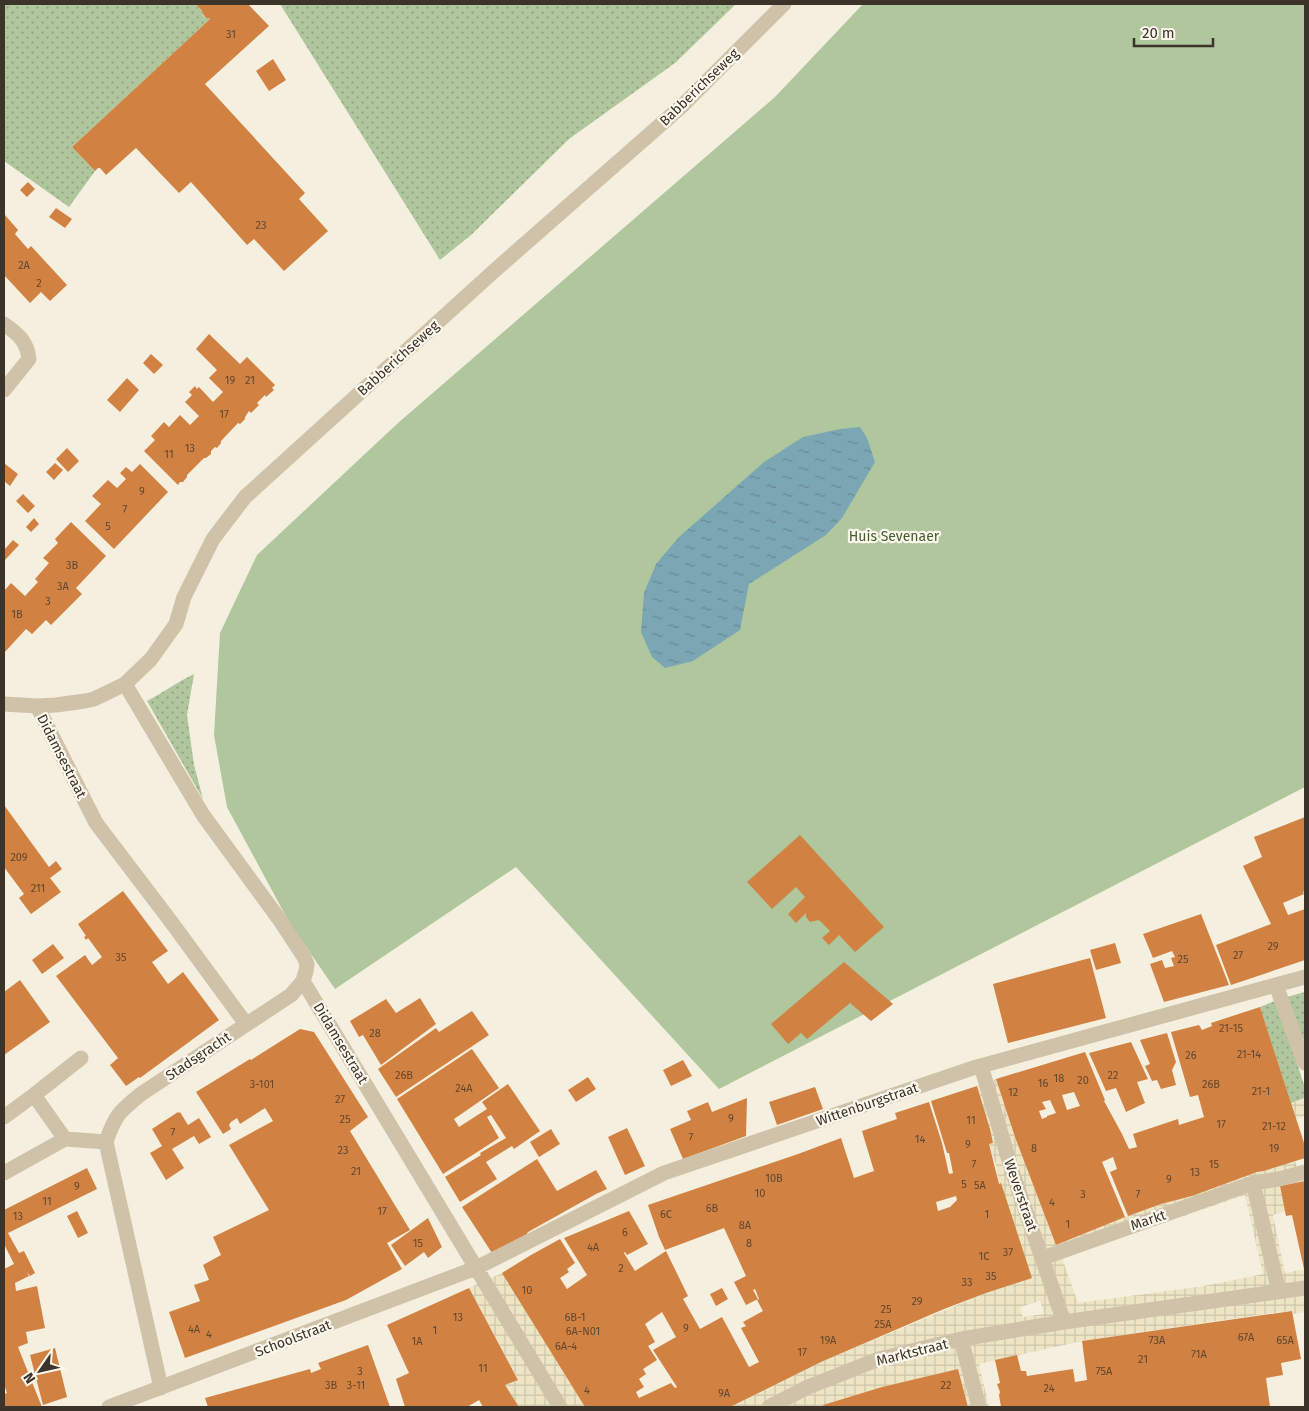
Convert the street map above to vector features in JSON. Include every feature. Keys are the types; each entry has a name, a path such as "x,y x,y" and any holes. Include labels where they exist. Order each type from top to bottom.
{"street":[{"name":"Babberichseweg","path":"4,704 56,705 94,699 125,684 151,659 176,624 184,597 213,539 245,497 492,272 683,105 784,4"},
{"path":"4,324 17,334 28,348 29,359 4,390"},
{"path":"125,684 202,815 294,939 307,964 303,981"},
{"name":"Didamsestraat","path":"37,706 96,823 246,1024"},
{"path":"1305,977 1276,985 1305,1063"},
{"name":"Didamsestraat","path":"303,981 560,1407"},
{"name":"Stadsgracht","path":"106,1142 120,1111 141,1094 291,995 303,981"},
{"name":"Wittenburgstraat","path":"476,1268 664,1173 964,1071 1276,985"},
{"path":"4,1117 81,1058"},
{"name":"Weverstraat","path":"982,1066 1014,1174 1064,1322"},
{"path":"34,1095 65,1139"},
{"path":"4,1173 65,1139 106,1142 161,1388"},
{"name":"Markt","path":"1043,1258 1253,1183 1305,1172"},
{"path":"1253,1183 1279,1292"},
{"name":"Schoolstraat","path":"109,1407 476,1268"},
{"path":"1064,1322 1305,1288"},
{"name":"Marktstraat","path":"769,1407 808,1387 879,1358 962,1339 1064,1322"},
{"path":"962,1339 979,1407"}],"green space":[{"path":"4,4 196,4 203,12 202,14 207,19 210,19 72,147 95,171 69,207 4,161"},
{"path":"280,4 736,4 675,63 569,139 471,235 440,260"},
{"name":"Huis Sevenaer","path":"863,4 1305,4 1305,787 719,1089 516,867 335,989 289,922 227,807 214,735 220,633 257,555 398,423 775,97"},
{"path":"194,674 187,715 194,765 203,799 147,701"},
{"path":"1305,992 1305,1038 1301,1041 1287,997"},
{"path":"1277,1000 1305,1088 1305,1098 1291,1103 1260,1007"}],"shaded area":[{"path":"996,1079 1015,1137 1056,1245 1125,1217 1161,1204 1192,1196 1257,1172 1295,1161 1297,1167 1305,1165 1305,1181 1280,1186 1285,1211 1273,1215 1285,1273 1305,1269 1305,1312 1293,1314 1292,1311 1258,1315 1082,1341 979,1364 989,1407 968,1407 958,1369 882,1387 823,1405 824,1407 730,1407 821,1362 986,1293 1001,1183 999,1184 996,1165 989,1144 993,1143 990,1129 977,1086","holes":["1245,1195 1263,1274 1204,1286 1078,1303 1062,1258","1040,1301 1044,1314 1023,1317 1020,1307"]},
{"path":"1305,1098 1305,1116 1296,1119 1291,1103"},
{"path":"502,1273 585,1407 519,1407 505,1385 518,1379 469,1288"}],"water":[{"path":"860,427 867,438 875,462 842,518 826,535 749,584 740,630 693,661 665,668 652,657 641,632 644,593 656,564 679,537 764,462 803,437"}],"building":[{"path":"196,4 248,4 269,26 205,84 305,193 299,199 328,231 284,271 254,239 247,245 191,182 179,193 136,148 106,175 100,168 95,171 72,147 210,19 207,19"},
{"path":"273,59 286,80 269,91 256,71"},
{"path":"28,182 35,189 27,197 20,190"},
{"path":"56,208 72,219 65,228 49,217"},
{"path":"5,215 18,230 15,234 28,249 31,246 67,285 50,301 41,292 30,303 4,275"},
{"path":"209,334 240,364 247,357 275,385 272,388 274,390 266,397 265,395 257,403 259,405 251,413 249,411 245,419 240,424 238,423 217,448 215,447 211,454 204,458 187,475 183,482 180,482 178,485 144,451 155,440 151,436 164,422 169,427 180,415 190,425 199,416 185,402 192,395 189,392 195,386 197,389 199,387 213,402 223,392 209,378 217,370 196,349"},
{"path":"151,354 163,365 154,374 143,363"},
{"path":"127,378 139,390 120,412 107,400"},
{"path":"67,448 79,461 68,472 56,459"},
{"path":"4,463 18,474 10,486 4,481"},
{"path":"55,463 63,470 54,480 46,472"},
{"path":"140,464 168,492 114,549 85,521 101,504 92,496 108,480 117,488 126,479 120,473 126,467 132,472"},
{"path":"23,494 35,506 28,513 16,501"},
{"path":"34,518 39,524 31,532 26,527"},
{"path":"71,522 106,556 76,588 82,594 51,625 46,620 32,634 26,629 4,653 4,591 11,583 25,596 38,582 35,579 49,563 43,558 58,543 55,539"},
{"path":"13,540 19,545 5,560 4,550"},
{"path":"4,805 49,867 56,861 62,869 50,878 61,892 31,914 19,898 24,894 4,867"},
{"path":"1305,817 1305,891 1303,892 1304,894 1283,903 1288,915 1305,909 1305,960 1231,985 1216,945 1271,924 1243,866 1262,857 1254,837"},
{"path":"800,835 884,927 855,952 839,935 829,945 822,938 830,931 819,920 810,922 806,917 806,913 796,923 788,914 805,897 796,887 772,909 747,882"},
{"path":"123,891 168,951 152,962 168,984 183,972 219,1020 140,1078 126,1086 110,1065 118,1058 56,976 85,955 92,965 102,957 88,938 86,940 84,937 86,936 78,924"},
{"path":"1201,914 1229,985 1164,1002 1150,964 1162,960 1165,968 1174,966 1171,958 1175,957 1172,951 1153,958 1143,934"},
{"path":"1115,943 1121,963 1096,970 1090,950"},
{"path":"53,944 64,958 42,974 32,960"},
{"path":"1090,958 1106,1018 1008,1043 993,984"},
{"path":"844,962 893,1004 871,1021 850,1003 807,1039 801,1033 788,1044 771,1024"},
{"path":"20,980 50,1022 4,1055 4,992"},
{"path":"420,998 436,1024 381,1065 363,1035 359,1037 350,1021 386,999 396,1013"},
{"path":"1260,1007 1305,1146 1305,1158 1257,1172 1192,1196 1161,1204 1128,1216 1110,1172 1117,1169 1113,1157 1102,1162 1125,1217 1056,1245 1015,1137 996,1079 1085,1052 1104,1101 1129,1149 1137,1147 1133,1134 1178,1119 1179,1125 1204,1117 1198,1095 1190,1097 1171,1032 1199,1025 1202,1030 1212,1026 1211,1023","holes":["1074,1092 1080,1106 1067,1110 1062,1095","1050,1100 1056,1113 1042,1119 1039,1111 1046,1109 1042,1102"]},
{"path":"472,1011 489,1035 396,1097 378,1069 436,1028 439,1032"},
{"path":"300,1029 314,1032 368,1117 350,1131 410,1230 387,1243 402,1269 346,1300 185,1358 169,1312 200,1301 194,1285 209,1280 203,1265 221,1255 213,1237 269,1210 229,1145 273,1121 265,1108 240,1124 237,1118 229,1125 231,1129 223,1134 196,1092"},
{"path":"1167,1033 1176,1062 1172,1070 1176,1085 1161,1089 1157,1080 1152,1081 1145,1066 1150,1064 1140,1040"},
{"path":"1131,1042 1148,1079 1137,1082 1145,1103 1126,1112 1116,1088 1106,1091 1089,1053"},
{"path":"472,1049 499,1088 454,1119 459,1127 487,1109 482,1102 508,1084 540,1131 514,1149 512,1146 486,1162 497,1179 460,1202 445,1177 506,1138 491,1115 487,1117 499,1138 443,1174 397,1099"},
{"path":"683,1060 692,1076 671,1086 663,1070"},
{"path":"588,1077 596,1089 576,1102 568,1090"},
{"path":"977,1086 990,1129 993,1143 989,1144 999,1184 1001,1183 1032,1278 944,1309 821,1362 730,1407 585,1407 502,1273 560,1239 575,1263 567,1269 569,1272 560,1278 567,1289 587,1275 564,1238 629,1211 648,1244 627,1255 624,1253 635,1271 666,1251 688,1296 683,1299 700,1329 722,1317 749,1367 759,1362 741,1328 746,1326 743,1322 763,1311 757,1300 759,1299 755,1289 753,1290 758,1299 746,1305 734,1282 746,1276 724,1228 665,1250 648,1205 841,1138 854,1178 874,1171 862,1131 897,1119 895,1113 929,1102 942,1143 949,1174 953,1173 949,1153 947,1153 931,1101","holes":["956,1196 957,1200 950,1207 938,1211 936,1202","662,1312 676,1337 653,1350 677,1387 675,1388 671,1383 639,1398 636,1392 644,1387 639,1379 646,1374 643,1369 657,1360 648,1346 655,1342 645,1324"]},
{"path":"815,1087 823,1109 777,1125 769,1102"},
{"path":"747,1098 746,1136 683,1159 670,1129 691,1120 687,1111 708,1102 712,1112"},
{"path":"180,1112 188,1125 199,1118 211,1137 199,1144 194,1136 172,1149 184,1168 166,1180 150,1153 162,1146 152,1129"},
{"path":"627,1128 645,1166 625,1175 608,1137"},
{"path":"551,1129 560,1144 539,1157 530,1142"},
{"path":"537,1159 557,1191 596,1170 607,1189 492,1253 462,1207"},
{"path":"87,1168 97,1189 8,1233 19,1253 24,1251 35,1273 30,1276 27,1272 29,1276 15,1283 16,1291 37,1286 45,1328 26,1332 28,1343 18,1347 42,1407 4,1407 4,1394 7,1393 4,1384 4,1269 14,1264 4,1244 4,1210"},
{"path":"1305,1181 1304,1269 1292,1215 1286,1216 1280,1186"},
{"path":"77,1211 88,1233 78,1238 67,1216"},
{"path":"428,1218 442,1247 428,1258 424,1252 405,1266 391,1245"},
{"path":"469,1288 518,1380 505,1385 519,1407 483,1407 479,1400 467,1407 405,1407 396,1379 409,1373 387,1325"},
{"path":"722,1288 728,1299 716,1306 710,1294"},
{"path":"1292,1311 1301,1359 1281,1363 1283,1375 1266,1378 1270,1407 1001,1407 1000,1392 997,1384 1000,1383 995,1360 1017,1355 1021,1371 1026,1371 1027,1376 1073,1369 1075,1382 1087,1380 1082,1341"},
{"path":"368,1345 390,1407 208,1407 205,1398 310,1369 311,1373 321,1369 318,1363"},
{"path":"55,1348 67,1397 43,1405 30,1355"},
{"path":"958,1369 968,1407 824,1407 823,1405 882,1387"}]}
